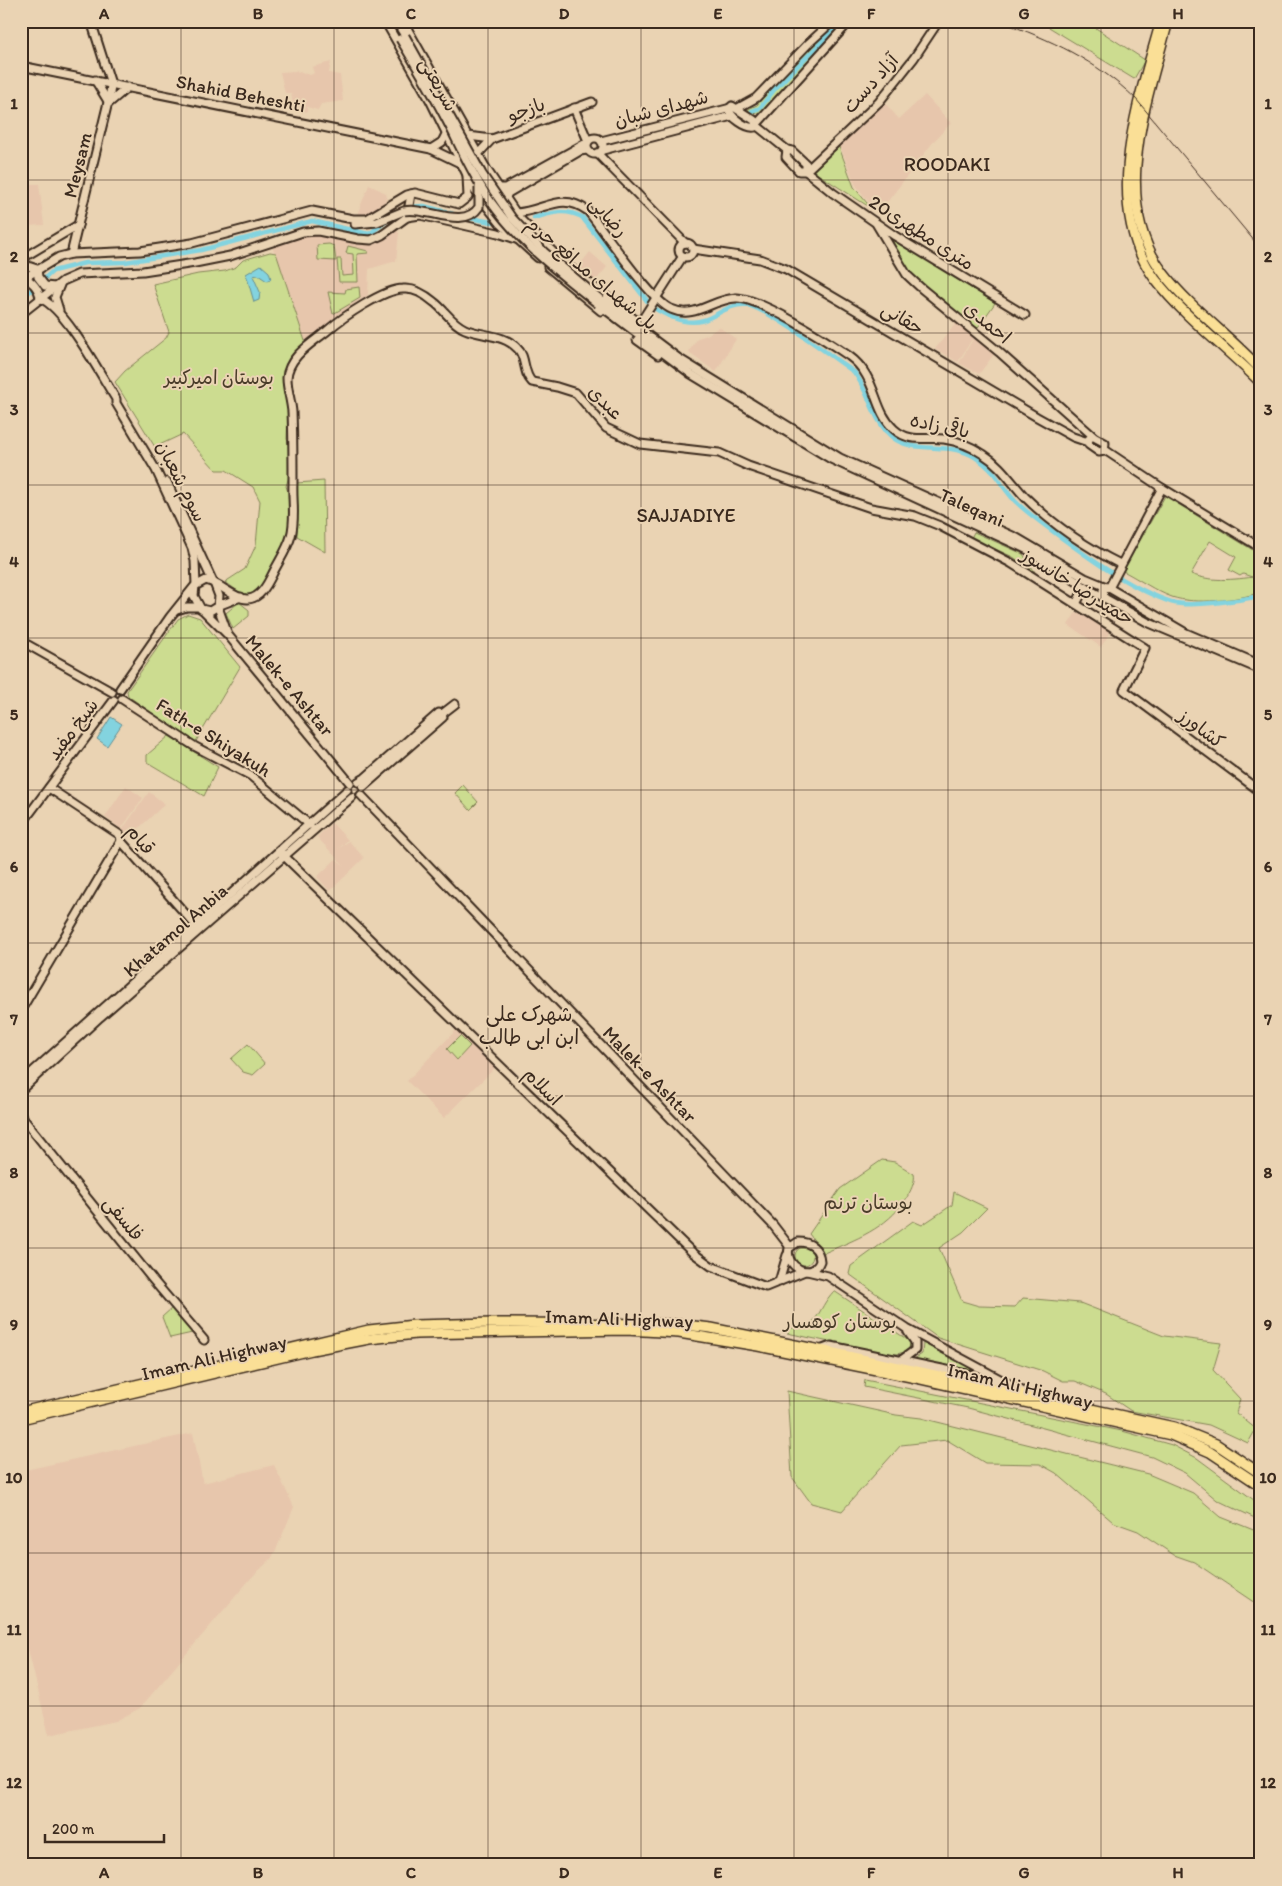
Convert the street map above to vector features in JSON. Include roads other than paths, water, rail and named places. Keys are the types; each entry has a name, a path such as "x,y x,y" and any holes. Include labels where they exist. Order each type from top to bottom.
{"highway":[{"path":"1161,21 1140,100 1131,149 1128,181 1132,228 1142,255 1155,278 1261,383"},
{"path":"1168,21 1138,150 1136,181 1141,225 1146,245 1164,274 1261,370"},
{"path":"1217,341 1214,331 1218,330 1225,333"},
{"name":"Imam Ali Highway","path":"21,1412 369,1330 414,1325 583,1322 677,1324 820,1350 1188,1431 1216,1444 1261,1474"},
{"name":"Imam Ali Highway","path":"21,1419 302,1352 369,1339 416,1334 575,1330 679,1333 911,1377 1171,1435 1210,1452 1261,1486"}],"street":[{"path":"91,21 111,84"},
{"name":"شریعتی","path":"385,21 447,132 466,176 482,201 516,239 572,288 597,302"},
{"name":"پل شهدای مدافع حرم","path":"390,21 403,37 482,174 512,218 544,252 597,302"},
{"name":"پل شهدای مدافع حرم","path":"396,21 479,184 511,227 561,274 676,360"},
{"name":"شریعتی","path":"403,21 498,188 518,216 550,251 598,292 681,355 692,371"},
{"name":"شهدای شبان","path":"587,144 734,108 756,98 809,42 833,21"},
{"path":"806,171 807,166 792,151 787,150 756,126 754,120 734,108 729,111 732,116 749,128 756,126 850,21"},
{"name":"آزاد دست","path":"806,171 879,102 914,58 938,22"},
{"name":"Shahid Beheshti","path":"21,66 431,149 460,164"},
{"path":"422,86 430,86 437,79"},
{"path":"95,80 109,102 128,87"},
{"name":"Meysam","path":"71,254 109,102 111,84"},
{"path":"430,100 434,92 442,88"},
{"name":"بازجو","path":"460,164 469,155 478,154 492,138 592,102"},
{"path":"574,108 587,144 600,151 685,244 690,244 693,249 689,256 683,256"},
{"name":"شهدای شبان","path":"600,151 732,116"},
{"path":"431,149 442,142 447,132"},
{"path":"468,136 492,138"},
{"path":"600,141 604,145 600,151"},
{"path":"498,188 505,188 587,144"},
{"path":"506,199 508,193 580,151 587,144"},
{"name":"20متری مطهری","path":"787,150 786,158 799,171 806,171 875,223 950,272 1025,315"},
{"path":"802,161 818,159"},
{"path":"22,279 59,257 71,254 132,251 192,243 316,210 353,219 367,218 411,194 453,203 463,202 469,194 466,176"},
{"path":"301,214 355,224 369,224 414,209 457,218 468,217 476,212 480,205 479,184"},
{"path":"407,217 411,194"},
{"name":"رضایی","path":"518,216 561,202 579,204 588,211 655,301"},
{"path":"21,314 39,295 62,281 79,274 143,271 208,261 303,232 318,231 372,240 407,217 420,215 478,230 498,232 516,239"},
{"path":"507,231 517,230 518,216"},
{"name":"احمدی","path":"875,223 907,275 999,352 1091,439"},
{"path":"37,269 28,266 21,259 78,225"},
{"path":"64,234 76,236"},
{"path":"683,256 680,248 685,244"},
{"name":"حقانی","path":"693,249 760,259 786,269 1037,417 1073,437 1091,439"},
{"path":"640,323 683,256"},
{"path":"37,269 38,277 45,286 55,286"},
{"path":"572,288 579,284 580,276"},
{"name":"سوم شعبان","path":"22,279 31,282 39,295 61,315 116,399 116,403 156,470 192,548 195,561 195,586"},
{"path":"61,315 55,293 62,281"},
{"name":"عبدی","path":"240,597 247,600 263,590 291,538 294,522 294,467 289,370 307,346 338,322 371,301 404,288 416,291 434,302 456,324 466,330 489,334 514,345 520,352 525,373 532,382 576,393 601,423 621,436 650,446 692,448 719,453 748,466 881,509"},
{"path":"598,292 591,295 597,302 662,358 692,371"},
{"name":"باقی زاده","path":"655,301 680,312 699,311 719,301 749,298 771,310 844,353 861,367 871,381 887,420 902,436 962,443 982,453 1006,474 1025,497 1067,532 1092,550 1120,566"},
{"name":"Taleqani","path":"676,360 831,459 1022,547 1085,587 1147,622 1261,670"},
{"name":"Taleqani","path":"692,371 840,458 1017,538 1085,578 1110,585 1186,632 1261,665"},
{"name":"سوم شعبان","path":"116,399 120,400 160,468 214,582"},
{"path":"1091,439 1098,451 1105,450 1162,488 1261,548"},
{"path":"1104,598 1103,590 1110,585 1162,488"},
{"name":"حمیدرضا خانسوز","path":"881,509 915,516 957,534 1011,563 1145,648 1124,690"},
{"path":"201,608 194,596 195,586 206,580 214,582 240,597"},
{"path":"214,582 219,596 218,607 228,635"},
{"name":"شیخ مفید","path":"120,689 195,586"},
{"path":"1076,604 1085,587"},
{"path":"176,610 187,607 210,611 240,597"},
{"name":"Malek-e Ashtar","path":"201,608 228,635 357,784"},
{"path":"1147,622 1154,620 1152,612"},
{"path":"21,641 112,692 114,700 122,699 124,694 120,689 112,692"},
{"name":"کشاورز","path":"1124,690 1261,792"},
{"name":"Fath-e Shiyakuh","path":"122,699 194,746 251,776 310,825"},
{"name":"شیخ مفید","path":"21,825 114,700"},
{"path":"357,784 360,795 352,797 347,790 443,717 442,714 455,704"},
{"name":"قیام","path":"49,788 120,835 121,841 198,928"},
{"name":"Khatamol Anbia","path":"282,854 347,790"},
{"name":"Malek-e Ashtar","path":"360,795 767,1219 789,1250"},
{"name":"Khatamol Anbia","path":"21,1082 282,854 352,797"},
{"path":"21,1010 121,841"},
{"name":"اسلام","path":"282,854 692,1252 711,1266 766,1287 779,1282"},
{"name":"Khatamol Anbia","path":"21,1090 198,928"},
{"name":"فلسفی","path":"21,1116 153,1280 204,1340"},
{"path":"779,1282 789,1250 798,1242 810,1244 818,1251 828,1276"},
{"path":"789,1250 792,1264 806,1271 828,1276 907,1329 1033,1396"},
{"path":"779,1282 816,1268 820,1260"},
{"path":"900,1361 915,1350 915,1342 907,1329"},
{"path":"820,1350 831,1346 1008,1383"}],"water":[{"path":"261,265 269,272 271,279 267,281 258,275 253,276 260,292 259,300 254,302 246,274"},
{"path":"111,717 122,724 107,746 97,739"}],"waterway":[{"path":"752,111 760,108 774,90 841,22"},
{"path":"615,142 717,116"},
{"path":"408,207 424,206 457,215"},
{"path":"534,218 564,212 582,217 651,306 676,319 697,322 730,308 747,305 785,324 854,372 864,388 880,423 892,437 911,445 955,450 975,457 993,472 1015,501 1028,513 1093,561 1139,588 1179,604 1215,603 1261,596"},
{"path":"464,217 492,222"},
{"path":"21,299 53,271 85,263 125,262 201,250 312,221 369,234 391,218"}],"railway":[{"path":"999,21 1072,52 1121,85 1136,99 1261,249"}],"district":[{"name":"ROODAKI","path":"947,164"},
{"name":"SAJJADIYE","path":"686,515"},
{"name":"شهرک علی ابن ابی طالب","path":"529,1026"}],"park label":[{"name":"بوستان امیرکبیر","path":"219,377"},
{"name":"بوستان ترنم","path":"868,1202"},
{"name":"بوستان کوهسار","path":"840,1321"}]}
